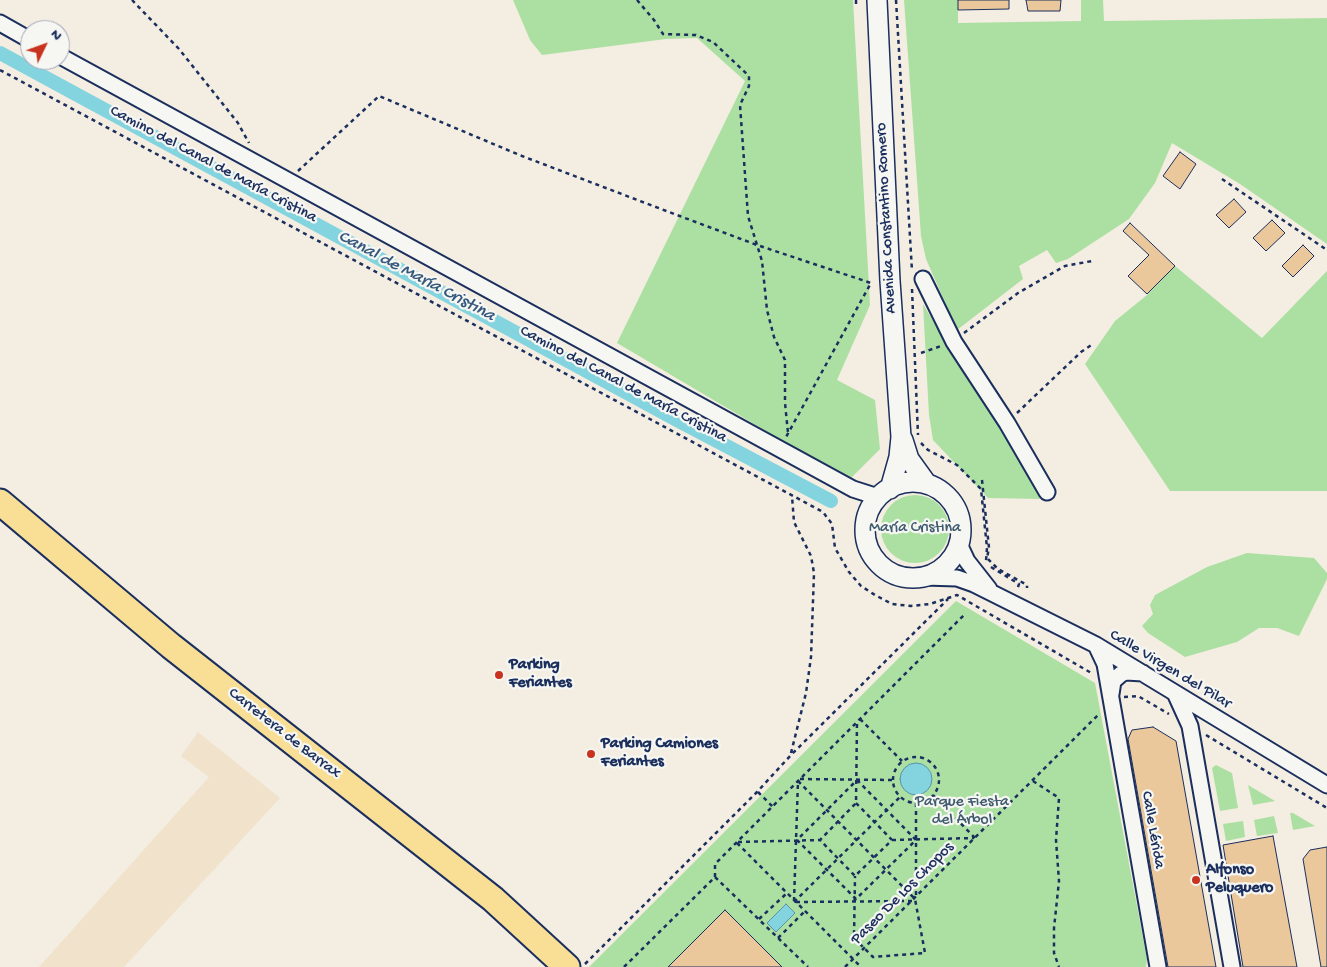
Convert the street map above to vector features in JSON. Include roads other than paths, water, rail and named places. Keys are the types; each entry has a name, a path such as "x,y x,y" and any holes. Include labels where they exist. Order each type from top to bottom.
{"highway":[{"name":"Carretera de Barrax","path":"0,502 171,646 494,899 567,967"}],"street":[{"name":"Avenida Constantino Romero","path":"877,0 890,281 901,437 899,457 884,493"},
{"path":"0,23 20,34"},
{"name":"Camino del Canal de María Cristina","path":"70,61 854,489 884,493"},
{"path":"923,279 954,342 1006,423 1047,492"},
{"name":"Avenida Constantino Romero","path":"901,437 909,459 927,484"},
{"path":"908,482 927,484 947,496 956,508 961,523 959,544 952,559 944,567 924,577 909,578 894,574 882,566 872,554 866,540 866,524 870,510 884,493 908,482"},
{"name":"Calle Virgen del Pilar","path":"959,544 967,561 992,592"},
{"name":"Calle Virgen del Pilar","path":"924,577 957,578 992,592 1096,645 1327,784"},
{"name":"Calle Lérida","path":"1096,645 1105,664 1107,704 1158,967"},
{"path":"1107,704 1112,681 1121,674 1126,672 1146,674"},
{"path":"1173,691 1190,726 1232,967"},
{"path":"1190,726 1197,720 1216,718"}],"water":[{"path":"916,763 922,764 927,768 931,773 931,785 927,790 922,794 916,795 910,794 905,790 901,785 900,779 901,773 905,768 910,764"},
{"path":"786,904 795,913 776,932 767,923"}],"waterway":[{"name":"Canal de María Cristina","path":"0,53 677,420 831,501"}],"place":[{"name":"Parking Feriantes","path":"499,675"},
{"name":"Parking Camiones Feriantes","path":"591,754"},
{"name":"Alfonso Peluquero","path":"1196,880"}],"park label":[{"name":"María Cristina","path":"915,529"},
{"name":"Parque Fiesta del Árbol","path":"962,812"}]}
